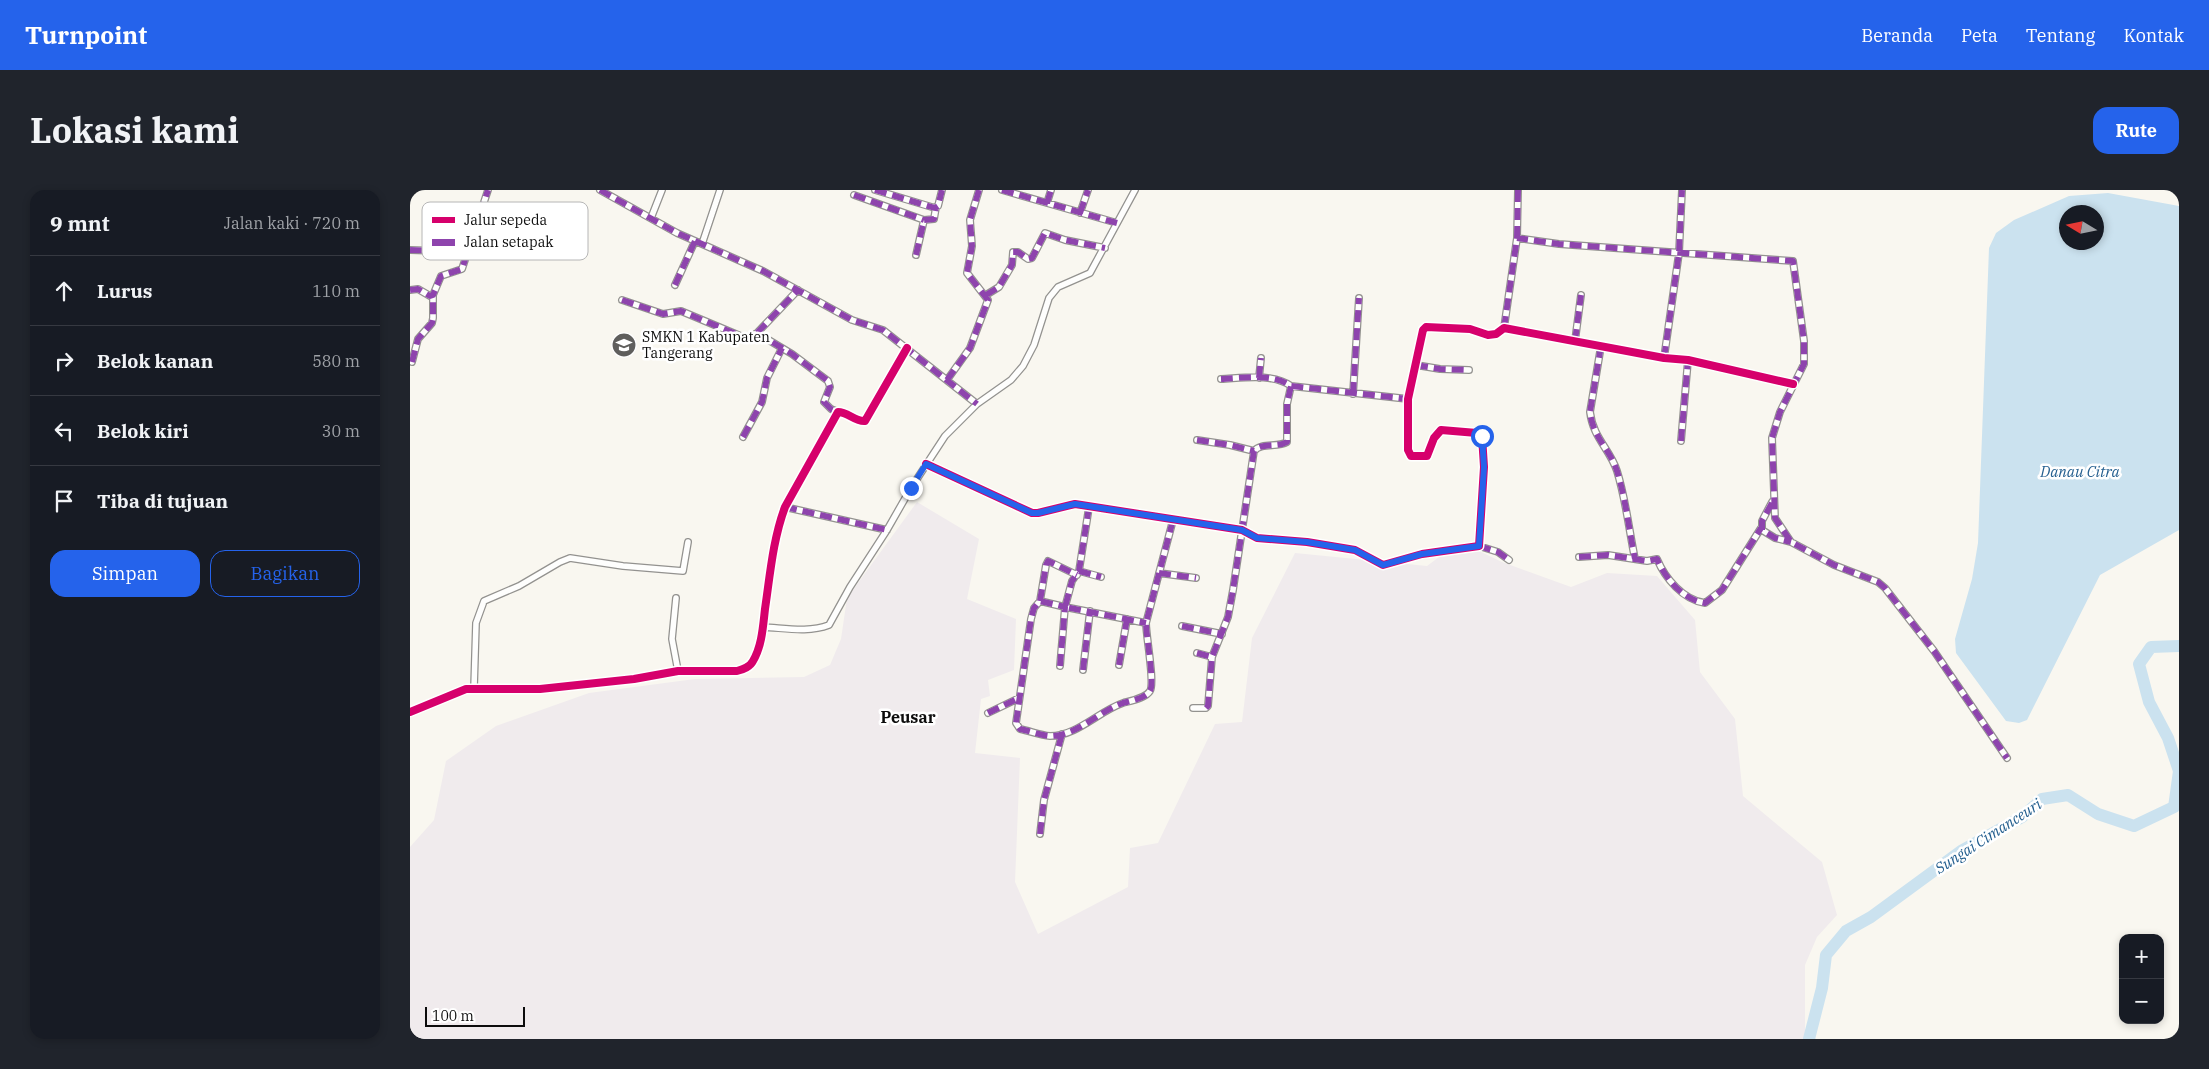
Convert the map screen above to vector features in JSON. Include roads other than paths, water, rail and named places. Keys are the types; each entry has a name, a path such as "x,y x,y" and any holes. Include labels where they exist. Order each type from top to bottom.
{"street":[{"path":"484,202 488,190"},
{"path":"600,190 695,241 798,290 852,320 883,330 977,404"},
{"path":"651,218 662,190"},
{"path":"702,244 720,190"},
{"path":"875,190 930,208 936,207"},
{"path":"854,195 924,220 934,219 942,190"},
{"path":"947,380 970,348 987,306 988,300 986,295 968,276 967,269 972,246 970,220 979,190"},
{"path":"1002,190 1117,223"},
{"path":"1047,203 1052,190"},
{"path":"1080,213 1088,190"},
{"path":"763,627 802,630 829,625 850,587 888,530 926,464 945,436 977,404 1011,380 1026,361 1034,345 1049,298 1053,292 1090,273 1135,190"},
{"path":"1479,546 1484,467 1482,436 1477,433 1441,430 1434,438 1427,456 1411,456 1407,445 1408,399 1423,330 1426,327 1470,329 1488,334 1496,334 1504,328 1516,238 1518,190"},
{"path":"1664,358 1679,253 1682,190"},
{"path":"916,255 924,220"},
{"path":"986,295 999,287 1012,265 1013,252 1018,252 1028,259 1032,258 1046,233 1066,240 1105,248"},
{"path":"1516,238 1793,261 1804,341 1804,364 1780,412 1772,438 1775,518 1791,542"},
{"path":"675,285 695,241"},
{"path":"412,362 420,336 429,328 434,318 433,295 441,276 462,269 466,260"},
{"path":"410,290 418,289 430,296 433,295"},
{"path":"622,300 663,314 681,311 743,337 748,337 757,333 798,290"},
{"path":"1575,342 1581,295"},
{"path":"1353,394 1359,298"},
{"path":"1504,328 1664,358 1688,360 1793,384"},
{"path":"757,333 782,348 828,381 830,387 824,402 831,409 844,412 859,421 865,421 907,348"},
{"path":"1601,346 1590,412 1591,421 1594,431 1617,471 1628,514 1635,559"},
{"path":"743,437 759,409 767,378 782,348"},
{"path":"1260,378 1261,358"},
{"path":"1681,441 1688,360"},
{"path":"1416,365 1440,369 1469,370"},
{"path":"1222,379 1260,378 1280,380 1291,386 1408,399"},
{"path":"1197,440 1254,451 1262,446 1273,446 1286,442 1286,404 1291,386"},
{"path":"410,712 466,689 540,689 634,679 678,671 737,671 747,668 756,656 763,627 773,556 785,507 838,412"},
{"path":"1193,708 1206,708 1208,706 1212,657 1222,634 1233,590 1254,451"},
{"path":"926,464 1032,513 1050,511 1068,504 1089,507 1242,530 1257,538 1307,542 1355,550 1383,565 1422,554 1479,546 1498,552 1509,560"},
{"path":"1579,558 1608,555 1650,561 1657,559 1668,577 1685,596 1705,603 1722,590 1761,528 1774,499"},
{"path":"785,507 888,530"},
{"path":"1060,666 1065,607 1072,581 1078,573 1089,507"},
{"path":"1101,578 1078,573 1048,561 1046,564 1040,601 1034,608 1031,619 1024,663 1024,679 1019,698 1016,723 1020,729 1050,736 1062,734 1095,719 1117,705 1145,696 1150,691 1153,682 1146,641 1146,623 1173,520"},
{"path":"1761,528 1763,532 1775,538 1791,542 1834,564 1878,582 1885,588 1934,651 2007,758"},
{"path":"474,688 476,623 484,601 520,586 570,558 623,566 683,571 688,542"},
{"path":"1159,573 1196,578"},
{"path":"676,598 672,639 678,671"},
{"path":"1040,601 1146,623"},
{"path":"1083,670 1090,611"},
{"path":"1119,665 1127,619"},
{"path":"1182,626 1222,634"},
{"path":"1197,652 1212,657"},
{"path":"988,713 1019,698"},
{"path":"1040,834 1044,800 1062,734"}],"water":[{"name":"Danau Citra","path":"2108,193 2179,206 2179,530 2100,575 2027,720 2019,723 2006,721 1956,653 1955,639 1972,579 1978,543 1989,248 1996,233 2014,220 2069,196"}],"waterway":[{"name":"Sungai Cimanceuri","path":"1809,1039 1822,988 1826,955 1846,931 1871,917 1961,851 2022,817 2042,799 2068,795 2098,814 2134,826 2174,807 2179,771 2168,738 2149,702 2139,664 2151,647 2179,646"}],"place":[{"name":"SMKN 1 Kabupaten Tangerang","path":"624,345"}],"district":[{"name":"Peusar","path":"908,717"}]}
